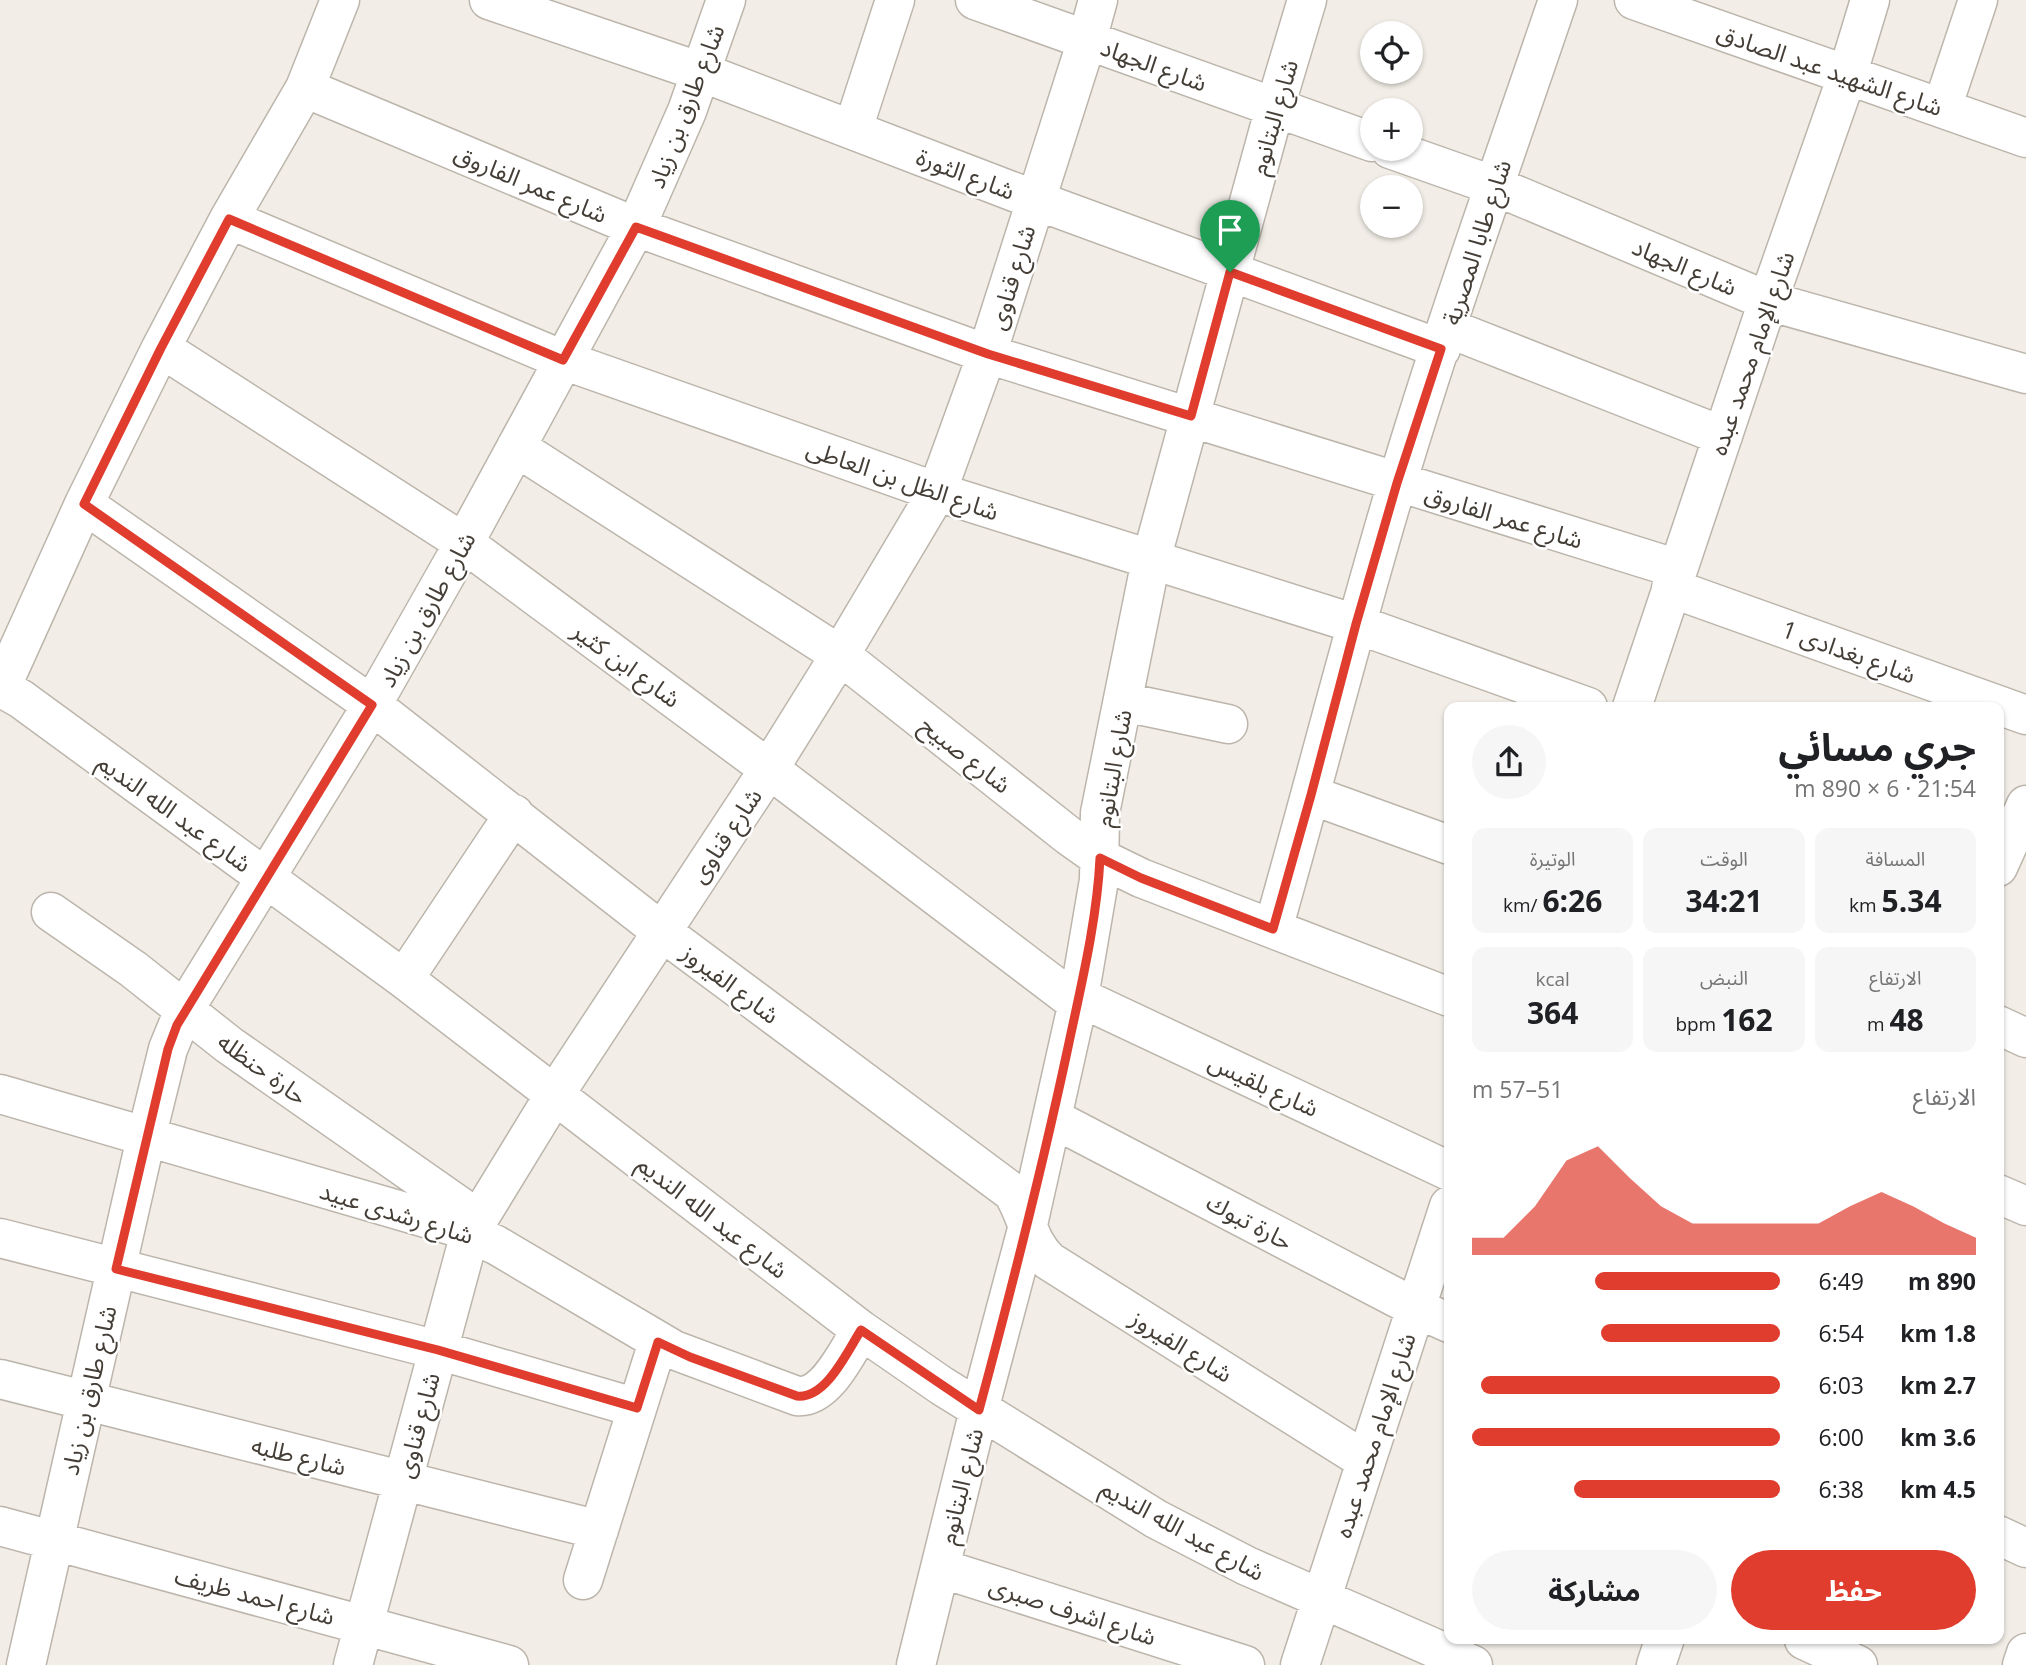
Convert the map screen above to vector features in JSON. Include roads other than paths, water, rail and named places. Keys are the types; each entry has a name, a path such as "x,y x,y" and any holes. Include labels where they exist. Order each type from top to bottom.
{"street":[{"path":"0,688 84,504 161,348 229,219 305,88 340,0"},
{"name":"شارع الثورة","path":"489,0 701,72 1230,272 1444,339 1723,436"},
{"name":"شارع طارق بن زياد","path":"26,1665 146,1138 168,1049 184,1010 372,705 464,543 636,227 671,150 726,0"},
{"path":"853,129 895,0"},
{"name":"شارع الجهاد","path":"975,0 1360,138"},
{"name":"شارع قناوى","path":"353,1665 474,1226 555,1094 769,768 937,492 988,354 1098,0"},
{"name":"شارع البتانوم","path":"916,1665 1027,1229 1078,1000 1099,880 1100,813 1152,560 1275,107 1307,0"},
{"name":"شارع طابا المصرية","path":"1273,929 1397,483 1558,0"},
{"name":"شارع الإمام محمد عبده","path":"1634,702 1768,301 1847,76 1870,0"},
{"path":"1942,108 1978,0"},
{"name":"شارع الشهيد عبد الصادق","path":"1658,4 1847,76 2026,138"},
{"name":"شارع عمر الفاروق","path":"305,88 636,227 988,354 1397,483 1675,579"},
{"name":"شارع الجهاد","path":"1423,161 1495,186 1768,301 2026,374"},
{"name":"شارع الظل بن العاطى","path":"229,219 563,360 937,492 1356,624 1574,702"},
{"name":"شارع ابن كثير","path":"161,348 464,543 1078,1000"},
{"name":"شارع صبيح","path":"516,447 840,655 1100,858 1141,878 1444,995"},
{"name":"شارع الفيروز","path":"84,504 372,705 661,930 1012,1192 1025,1216 1027,1229 1040,1252 1049,1261 1366,1461"},
{"name":"شارع بغدادى 1","path":"1675,579 1992,702"},
{"name":"شارع عبد الله النديم","path":"0,688 21,699 404,979 861,1330 979,1410 1156,1519 1247,1566 1473,1665"},
{"path":"1124,702 1228,724"},
{"name":"شارع بغدادى 1","path":"2004,706 2026,715"},
{"path":"1311,795 1444,843"},
{"path":"2006,867 2026,806"},
{"path":"404,979 514,814"},
{"name":"حارة حنظله","path":"51,912 133,969 229,1045 474,1226"},
{"name":"شارع بلقيس","path":"1078,1000 1444,1169"},
{"path":"2004,1028 2026,1038"},
{"name":"شارع رشدى عبيد","path":"0,1094 444,1223 474,1226 496,1245 658,1342 690,1357 797,1396 807,1397 824,1387 861,1330"},
{"name":"حارة تبوك","path":"1052,1118 1432,1315"},
{"path":"2004,1197 2026,1206"},
{"path":"0,1238 438,1350 637,1408"},
{"name":"شارع الإمام محمد عبده","path":"1300,1665 1366,1461 1432,1315 1444,1238"},
{"path":"583,1580 658,1342"},
{"name":"شارع طلبه","path":"0,1379 598,1530"},
{"name":"شارع احمد ظريف","path":"0,1526 509,1665"},
{"path":"2004,1538 2026,1548"},
{"name":"شارع اشرف صبرى","path":"940,1568 1245,1665"},
{"path":"1656,1665 1663,1644"},
{"path":"1801,1648 1858,1665"},
{"path":"2022,1665 2026,1653"}]}
